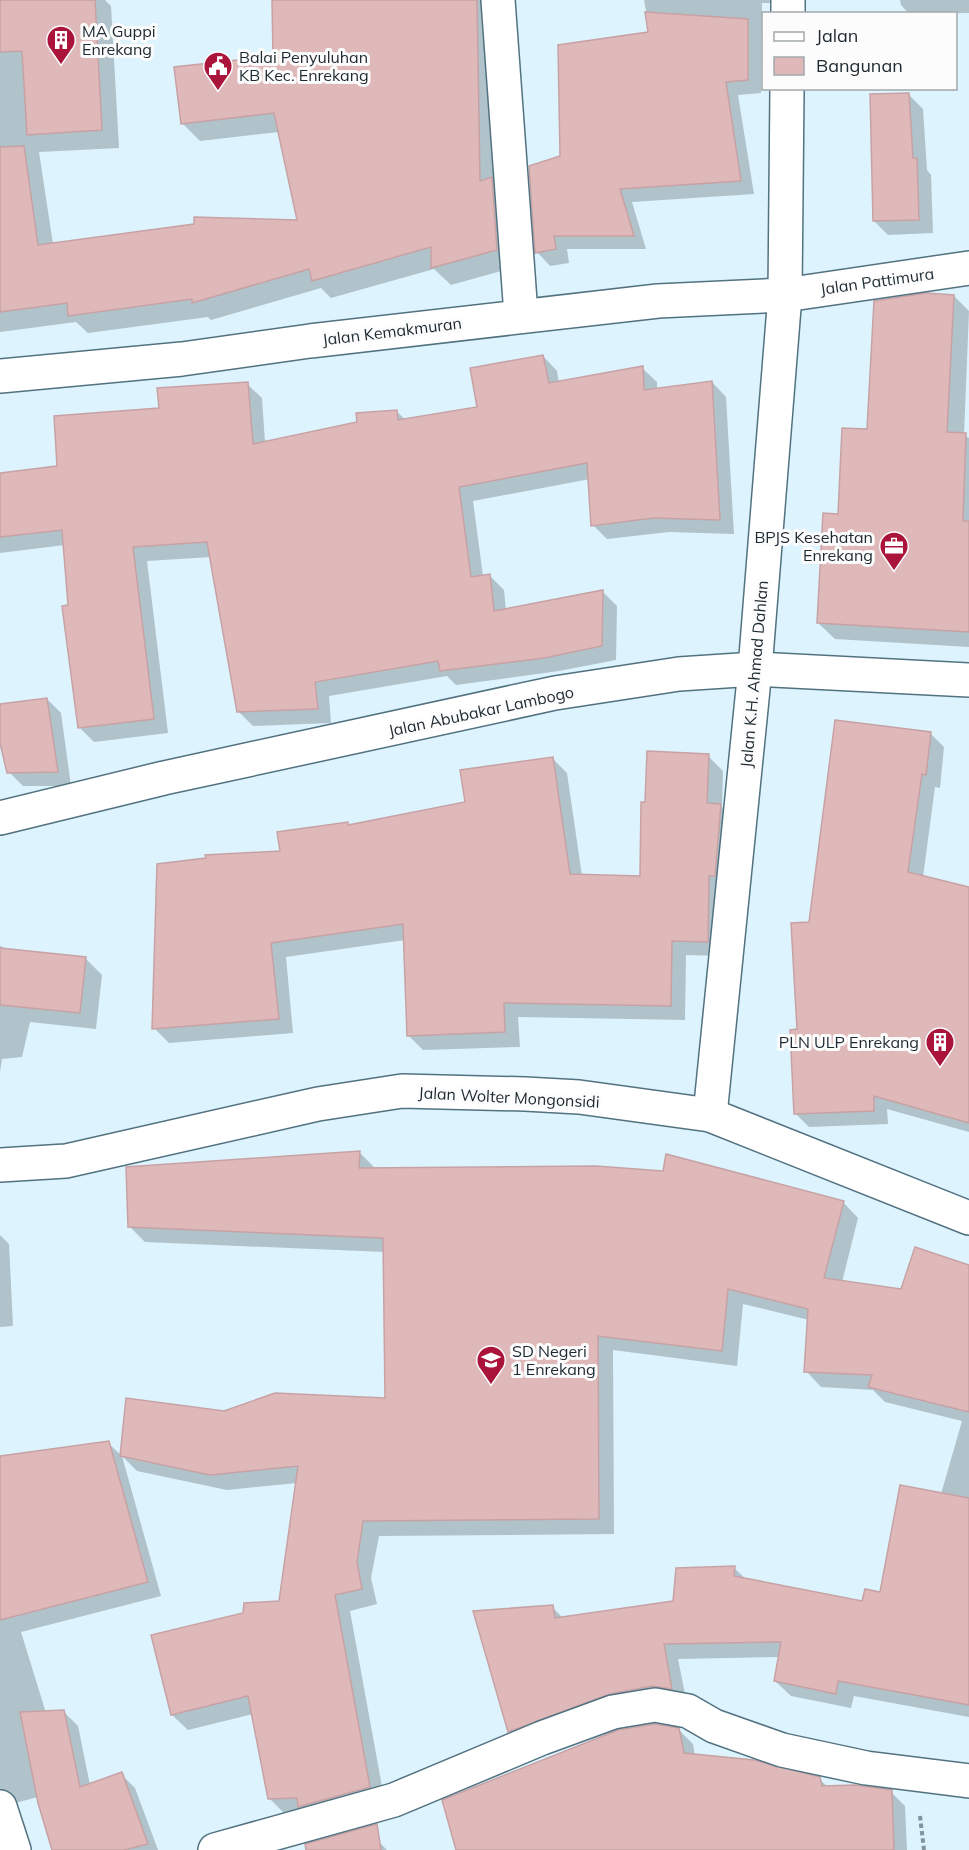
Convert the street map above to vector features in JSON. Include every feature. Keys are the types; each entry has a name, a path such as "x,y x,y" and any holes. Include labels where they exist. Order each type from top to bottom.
{"street":[{"path":"498,0 521,315"},
{"name":"Jalan K.H. Ahmad Dahlan","path":"710,1115 755,669 785,295 787,90"},
{"name":"Jalan Pattimura","path":"785,295 969,268"},
{"name":"Jalan Kemakmuran","path":"0,376 182,359 521,315 658,301 785,295"},
{"name":"Jalan Abubakar Lambogo","path":"0,818 164,778 555,693 679,674 755,669 969,680"},
{"name":"Jalan Wolter Mongonsidi","path":"0,1165 66,1161 318,1104 402,1091 579,1097 710,1115 969,1218"},
{"path":"215,1850 394,1800 542,1737 603,1715 655,1704 688,1711 714,1726 782,1750 866,1768 969,1781"},
{"path":"0,1806 14,1850"}],"building":[{"name":"MA Guppi Enrekang","path":"0,0 95,0 102,130 27,135 22,51 0,52"},
{"path":"272,0 477,0 480,181 492,177 497,250 431,268 431,247 312,281 309,269 192,303 192,299 68,316 67,303 0,312 0,147 24,146 38,245 194,224 194,217 297,220 274,113 181,124 174,67 273,56"},
{"path":"645,12 748,19 748,80 726,82 741,181 620,189 634,236 554,236 556,249 535,253 529,166 560,156 558,45 648,32"},
{"path":"909,93 913,158 917,158 919,220 873,221 870,94"},
{"path":"926,293 954,295 947,432 966,433 963,521 969,521 969,632 817,623 823,513 838,514 842,428 867,429 874,301"},
{"path":"543,355 549,383 643,366 644,390 712,381 720,520 653,518 591,526 587,463 459,487 471,577 490,574 494,611 603,590 602,646 544,658 440,671 438,661 315,682 318,709 237,712 207,542 133,547 154,719 78,728 62,606 68,605 62,530 0,537 0,473 57,466 54,416 159,408 157,388 248,382 253,444 357,422 356,413 397,410 398,420 477,407 470,368"},
{"path":"47,698 58,772 7,773 0,743 0,704"},
{"path":"835,720 931,732 926,775 922,774 908,872 969,887 969,1123 874,1096 874,1111 794,1114 790,1030 797,1029 791,923 809,922"},
{"path":"647,751 709,754 707,803 721,804 715,876 709,876 708,942 672,941 671,1006 504,1003 505,1032 407,1036 403,924 271,943 279,1019 152,1029 157,864 206,858 205,855 280,851 277,832 348,822 348,825 465,802 460,770 553,757 570,874 640,876 641,802 645,802"},
{"path":"0,948 86,957 80,1013 0,1005"},
{"path":"360,1151 359,1168 596,1166 663,1171 666,1154 844,1201 824,1278 901,1289 915,1247 969,1265 969,1412 868,1387 872,1375 804,1372 808,1309 728,1289 722,1351 598,1336 599,1519 363,1521 357,1562 362,1589 335,1595 370,1787 298,1807 297,1798 268,1799 248,1696 171,1715 151,1635 243,1613 244,1603 279,1601 298,1466 210,1475 120,1456 126,1398 224,1411 275,1393 385,1398 383,1238 128,1227 126,1167"},
{"path":"109,1441 148,1582 0,1620 0,1456"},
{"path":"900,1485 969,1498 969,1705 838,1681 836,1694 774,1681 781,1642 664,1644 672,1689 652,1686 610,1694 508,1732 473,1611 553,1605 555,1618 673,1601 676,1568 735,1566 734,1576 862,1601 865,1589 880,1592"},
{"path":"64,1710 80,1787 122,1772 148,1844 124,1850 52,1850 38,1803 20,1712"},
{"path":"655,1724 679,1728 684,1753 754,1760 820,1777 822,1786 855,1785 892,1790 894,1850 456,1850 442,1800 618,1730"},
{"path":"377,1824 381,1850 306,1850 305,1844"}],"place":[{"name":"MA Guppi Enrekang","path":"61,66"},
{"name":"Balai Penyuluhan KB Kec. Enrekang","path":"218,92"},
{"name":"BPJS Kesehatan Enrekang","path":"894,572"},
{"name":"PLN ULP Enrekang","path":"940,1068"},
{"name":"SD Negeri 1 Enrekang","path":"491,1386"}]}
